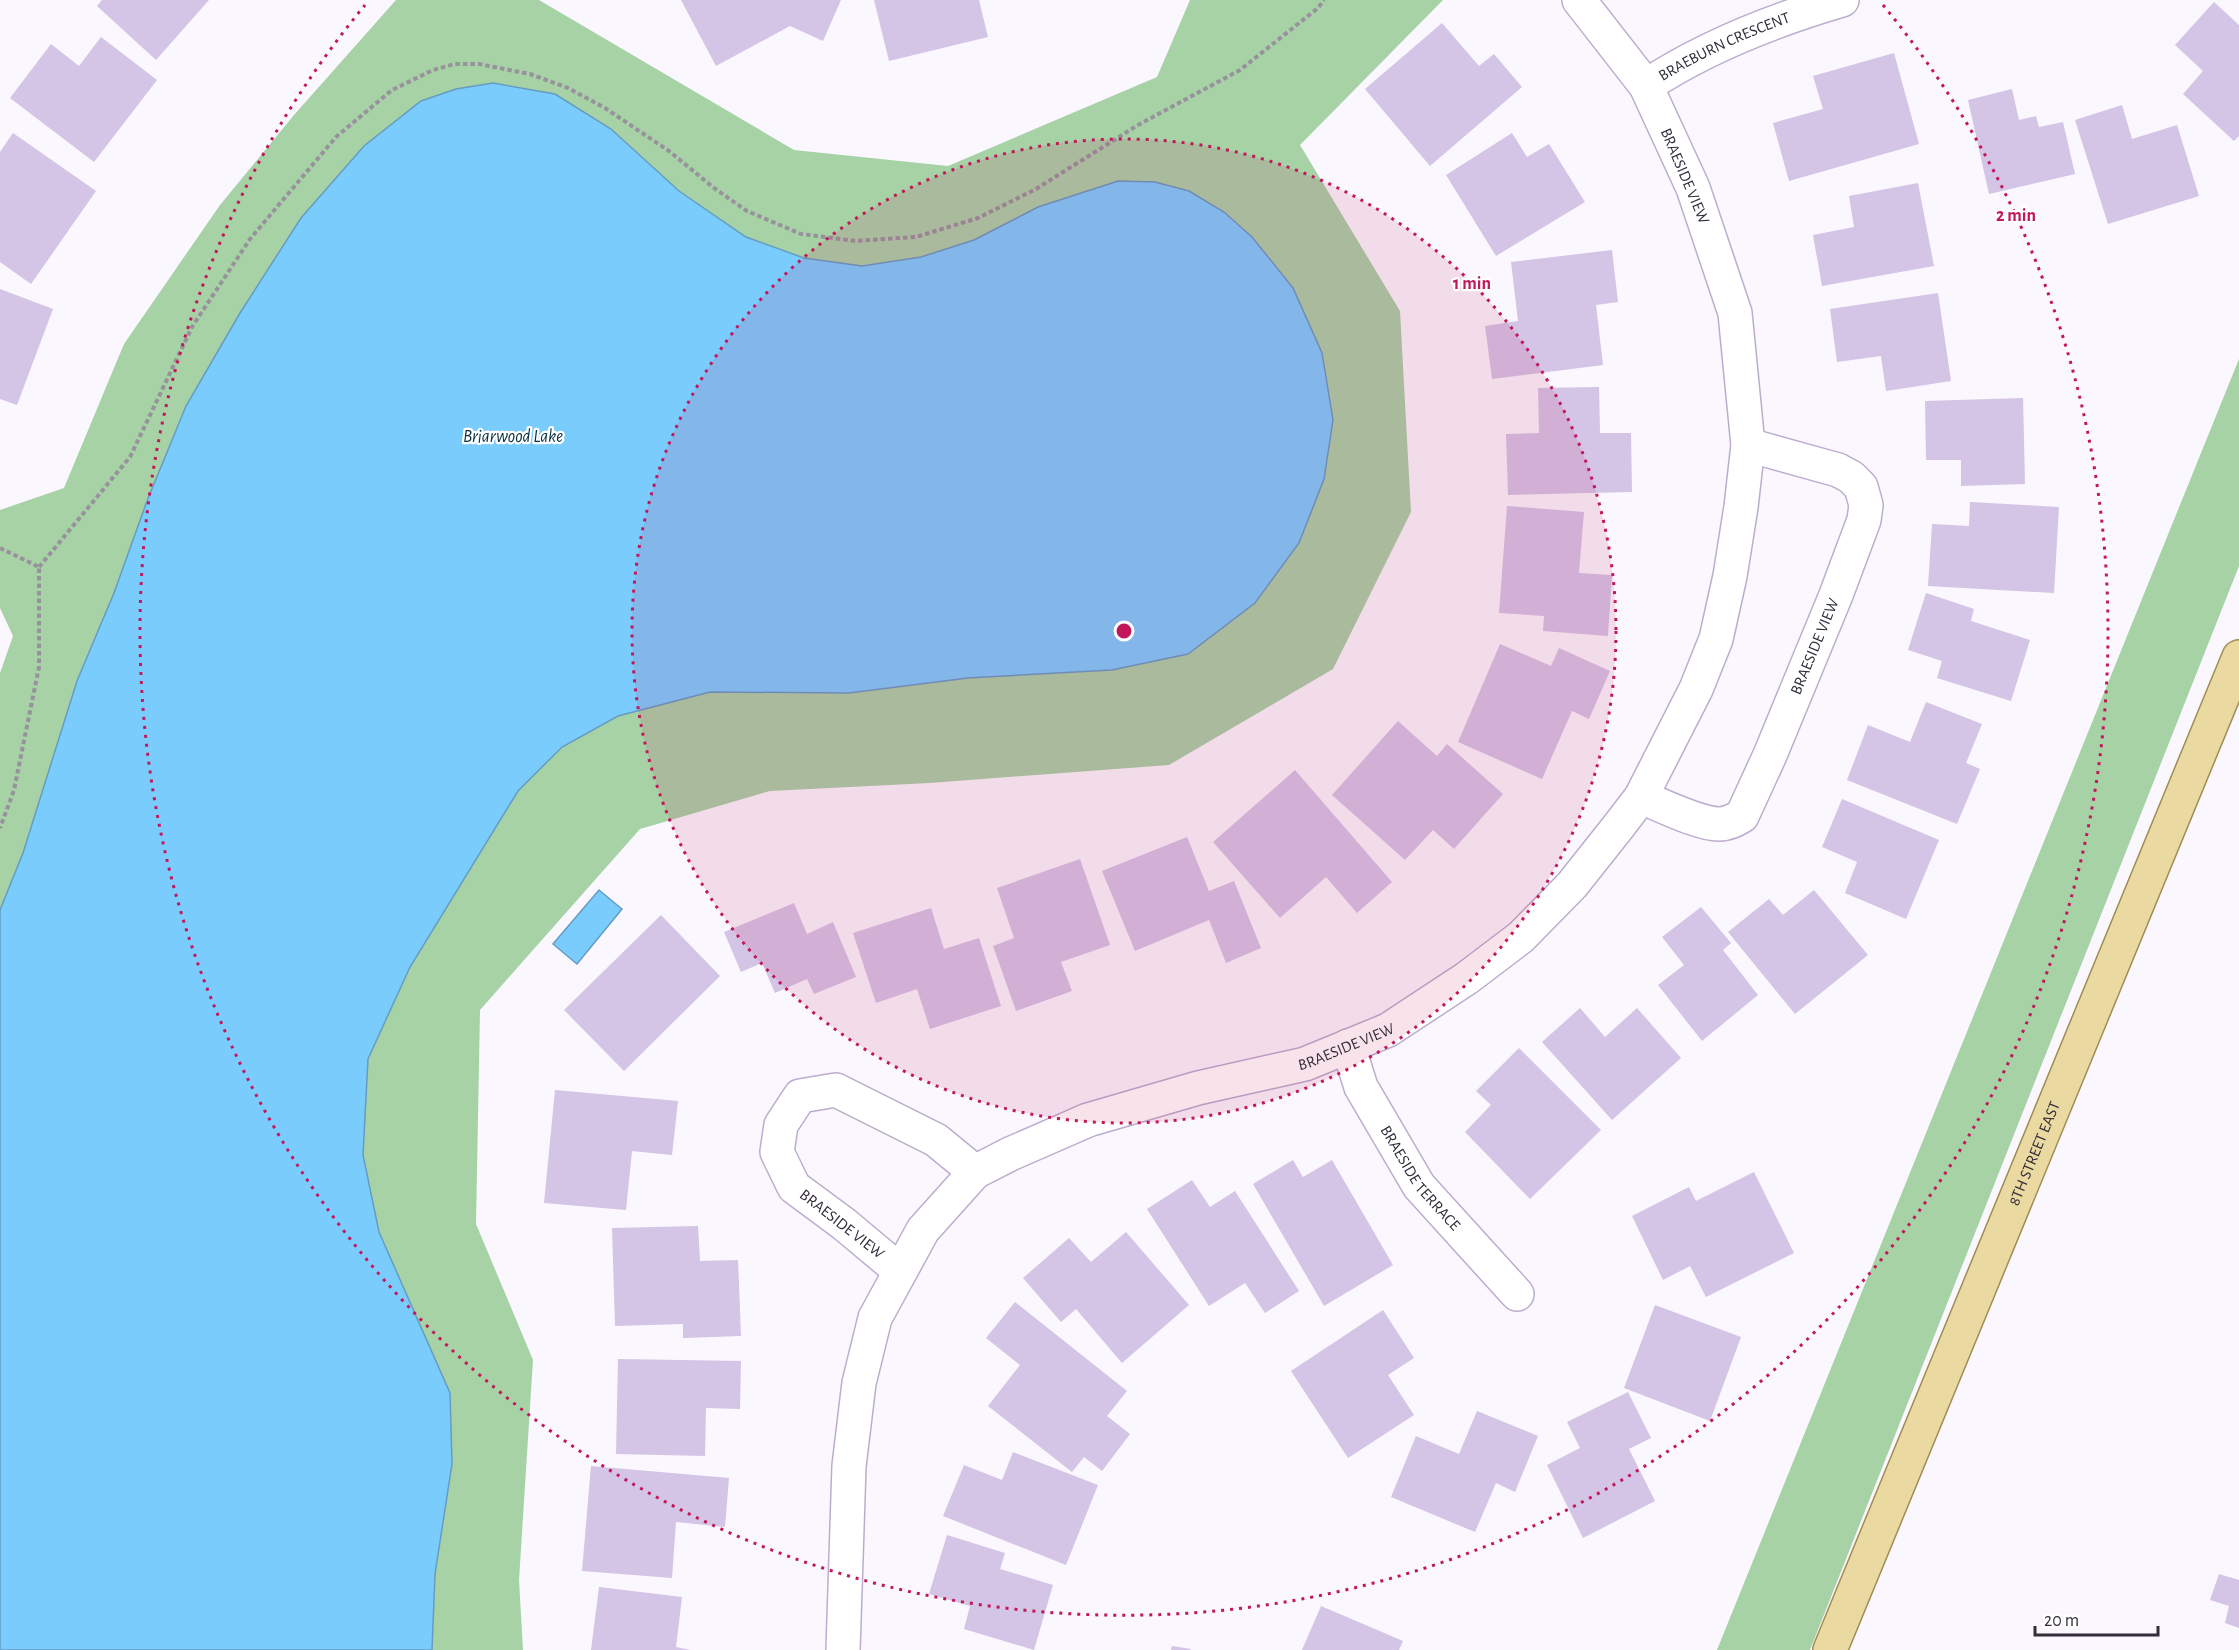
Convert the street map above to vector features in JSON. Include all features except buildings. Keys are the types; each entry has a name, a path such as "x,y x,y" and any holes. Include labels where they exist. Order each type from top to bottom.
{"main road":[{"name":"8TH STREET EAST","path":"1830,1650 2239,657"}],"street":[{"name":"BRAESIDE VIEW","path":"843,1650 849,1466 860,1383 875,1318 923,1230 975,1172 1088,1120 1198,1089 1305,1064 1388,1029 1411,1016 1467,978 1521,937 1572,885 1641,797 1678,727 1716,639 1730,576 1741,507 1748,445 1736,313 1693,188 1646,86 1579,0"},
{"name":"BRAEBURN CRESCENT","path":"1646,86 1676,66 1751,31 1842,0"},
{"name":"BRAESIDE VIEW","path":"1641,797 1718,824 1730,822 1742,816 1836,595 1864,520 1866,505 1861,487 1851,477 1838,470 1748,445"},
{"name":"BRAESIDE TERRACE","path":"1348,1046 1361,1087 1419,1186 1517,1294"},
{"name":"BRAESIDE VIEW","path":"900,1270 794,1186 777,1152 781,1125 800,1096 836,1090 936,1140 975,1172"}],"path":[{"path":"0,828 14,790 39,667 39,567 130,457 192,327 250,239 336,136 392,90 433,70 455,64 479,64 530,74 568,88 605,108 669,151 714,189 747,211 801,234 856,241 916,237 978,218 1036,189 1118,136 1240,70 1318,8 1324,0"},
{"path":"0,548 39,567"}],"green space":[{"name":"Briarwood Lake","path":"396,0 539,0 794,150 948,166 1157,77 1190,0 1443,0 1300,145 1400,311 1411,512 1333,669 1169,765 930,783 770,791 640,829 480,1010 476,1224 533,1360 519,1580 523,1650 0,1650 0,673 13,636 0,608 0,510 64,488 124,344 220,205 294,115"},
{"path":"2239,359 2239,566 1810,1650 1717,1650"}],"water":[{"name":"Briarwood Lake","path":"493,83 555,94 611,129 679,191 746,237 804,258 862,266 921,257 974,240 1038,207 1118,181 1155,182 1189,191 1224,212 1252,237 1293,288 1322,353 1333,420 1324,479 1299,543 1255,603 1188,654 1112,670 968,678 849,693 710,692 618,716 562,747 518,791 410,967 368,1059 363,1155 379,1232 450,1393 452,1464 435,1574 432,1650 0,1650 0,910 23,853 77,681 114,593 147,501 186,406 240,313 301,218 364,146 421,101 456,89"},
{"path":"599,890 622,909 577,964 553,944"}]}
